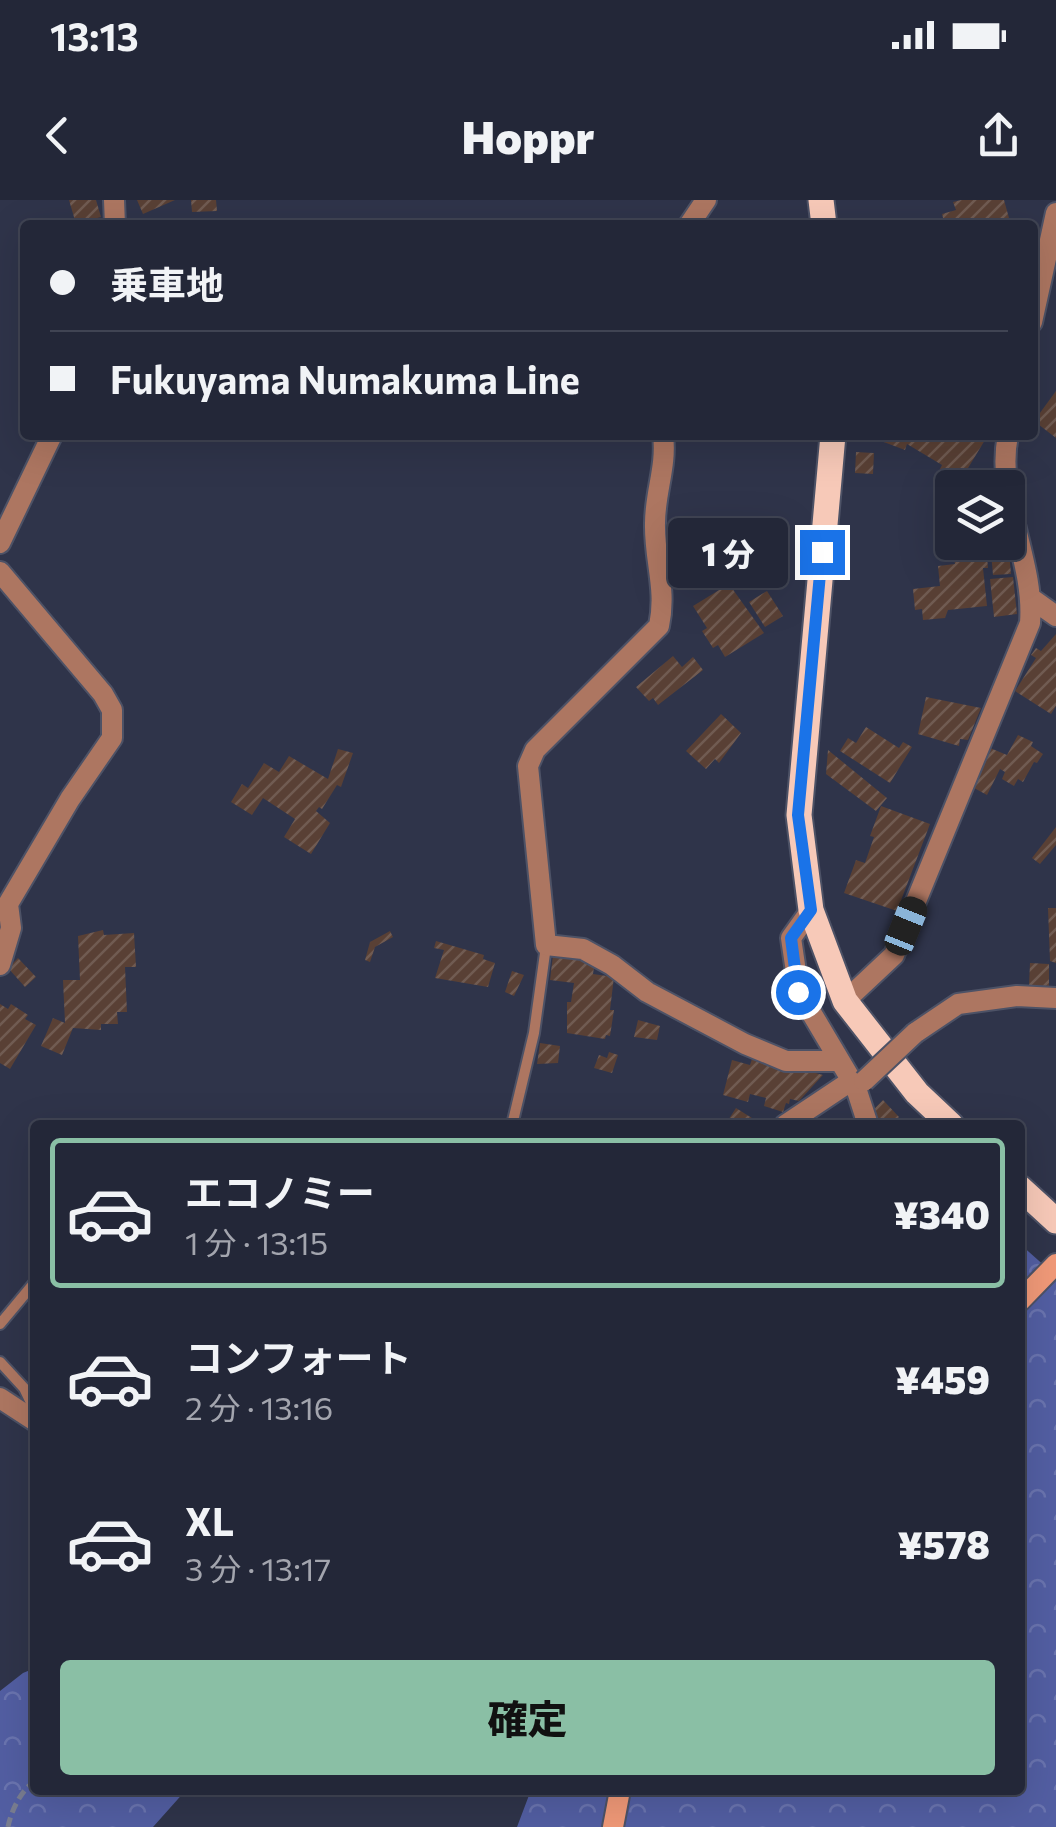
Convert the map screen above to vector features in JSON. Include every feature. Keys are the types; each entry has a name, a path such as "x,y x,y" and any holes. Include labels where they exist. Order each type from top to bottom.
{"main road":[{"path":"833,440 798,815 811,910 845,1001 916,1093 946,1120"},
{"path":"1025,1193 1056,1221"},
{"path":"1025,1295 1056,1264"},
{"path":"613,1827 619,1795"}],"street":[{"path":"1038,295 1056,214"},
{"path":"0,543 50,440"},
{"path":"664,440 666,456 655,522 664,603 658,626 535,750 528,766 546,945 584,949 612,964 647,992 745,1044 786,1061 838,1061"},
{"path":"845,1001 894,956 1030,623 1032,599 1004,470 1007,440"},
{"path":"0,572 103,694 112,710 112,738 70,799 8,904 10,928 0,965"},
{"path":"1032,599 1056,616"},
{"path":"811,910 791,938 798,992 838,1061 857,1083 867,1120"},
{"path":"794,1120 857,1083 958,1004 1017,996 1056,998"},
{"path":"0,1398 30,1418"}],"lane":[{"path":"513,1120 534,1034 546,945"},
{"path":"0,1324 30,1288"},
{"path":"0,1362 30,1400"}],"path":[{"path":"8,1827 11,1813 30,1784"}],"green space":[{"path":"1025,1248 1056,1276 1056,1827 517,1827 529,1795 1025,1795"},
{"path":"30,1670 30,1795 182,1795 153,1827 0,1827 0,1691"}],"building":[{"path":"69,200 96,200 101,217 75,220"},
{"path":"137,200 175,200 143,214"},
{"path":"191,200 216,200 217,211 192,212"},
{"path":"1004,200 1009,218 944,220 942,214 956,210 953,202"},
{"path":"1056,391 1056,438 1038,424 1038,416"},
{"path":"878,440 985,440 967,470 942,470 942,465 907,444 905,450"},
{"path":"856,452 874,453 873,474 855,473"},
{"path":"954,560 987,560 988,568 983,568 987,606 948,610 945,618 923,620 922,609 915,610 913,589 940,586 938,566 955,564"},
{"path":"992,560 1010,560 1011,574 993,575"},
{"path":"1013,577 1017,614 994,617 990,579"},
{"path":"729,584 764,633 725,657 718,645 713,648 702,631 707,628 693,606"},
{"path":"767,591 783,616 765,627 749,602"},
{"path":"1056,634 1056,706 1051,714 1015,691 1036,658 1031,655 1036,648 1041,651"},
{"path":"673,656 682,667 693,657 703,670 658,705 636,687"},
{"path":"926,697 981,708 968,740 960,739 959,746 918,734"},
{"path":"721,714 741,733 719,763 715,759 706,769 686,751"},
{"path":"866,727 899,748 903,742 912,747 890,783 840,751 848,738 856,743"},
{"path":"1018,735 1033,742 1031,746 1043,754 1023,782 1018,779 1014,786 1002,779 1005,772 1000,769 987,795 974,788 990,748 1007,755"},
{"path":"338,749 353,753 341,787 337,785 322,809 316,811 330,823 311,854 284,837 295,819 263,798 252,815 231,802 242,784 248,788 264,763 279,772 289,756 328,779"},
{"path":"828,750 887,798 876,811 826,774"},
{"path":"881,806 930,824 897,911 844,893 856,860 865,863"},
{"path":"1056,827 1056,845 1040,864 1032,858"},
{"path":"1048,908 1056,908 1056,963 1050,961"},
{"path":"103,930 104,935 134,933 136,967 125,967 127,1012 117,1012 118,1024 101,1024 101,1030 73,1028 62,1055 41,1046 53,1018 65,1023 63,980 80,980 78,936"},
{"path":"390,931 393,937 375,947 370,962 365,960 370,942"},
{"path":"436,941 484,955 483,959 495,963 488,987 435,978 444,950 434,948"},
{"path":"553,955 595,961 593,974 614,977 610,1036 605,1039 567,1033 567,1002 571,1002 574,983 550,980"},
{"path":"18,958 36,977 25,987 8,968"},
{"path":"1030,963 1049,964 1049,986 1029,985"},
{"path":"512,971 524,975 514,996 505,992"},
{"path":"0,1004 8,1009 11,1004 36,1025 10,1069 0,1063"},
{"path":"638,1020 660,1026 657,1040 634,1037"},
{"path":"540,1043 560,1046 558,1063 537,1064"},
{"path":"609,1052 618,1055 612,1073 594,1068 599,1055 607,1058"},
{"path":"753,1056 823,1075 799,1101 790,1099 783,1112 764,1106 766,1098 750,1094 748,1102 723,1095 732,1060 750,1065"},
{"path":"883,1100 899,1117 880,1120 874,1109"},
{"path":"736,1108 755,1120 728,1120"}],"route":[{"path":"798,992 791,938 811,910 798,815 822,552"}]}
